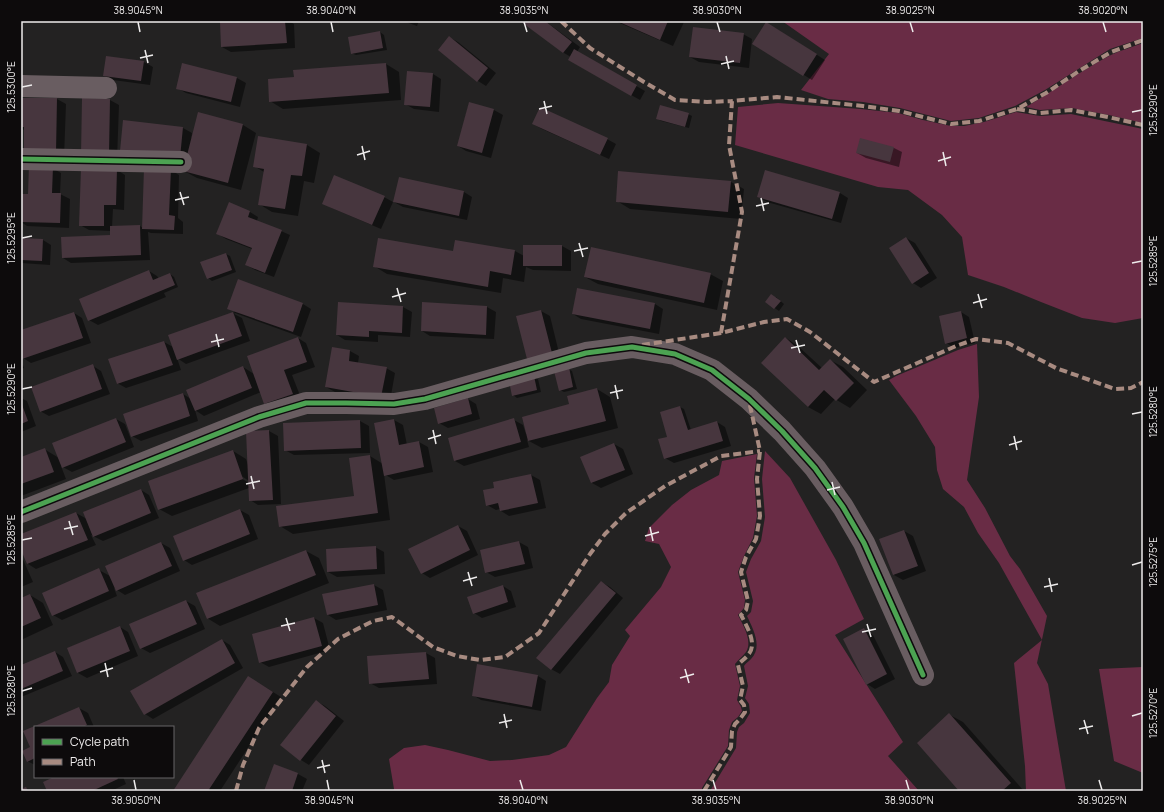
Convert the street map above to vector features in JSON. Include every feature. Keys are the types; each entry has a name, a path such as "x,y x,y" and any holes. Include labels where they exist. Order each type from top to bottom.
{"street":[{"path":"21,86 106,88"},
{"path":"21,159 180,162"},
{"path":"21,512 259,417 306,403 394,404 425,399 586,353 632,347 675,354 712,370 749,399 782,431 815,468 843,507 864,543 923,675"}],"shaded area":[{"path":"782,21 1143,21 1143,38 1110,49 1045,90 1015,106 979,118 951,121 900,108 863,102 828,99 801,90 829,54"},
{"path":"1143,43 1143,123 1072,108 1040,110 1026,107 1100,61 1115,53"},
{"path":"778,103 898,113 951,126 964,126 984,122 1016,112 1040,116 1071,114 1143,129 1143,318 1115,323 1082,318 1004,287 968,275 962,237 942,215 908,190 878,187 735,145 738,107"},
{"path":"977,344 979,397 967,480 985,508 1010,556 1020,569 1047,616 1042,640 999,563 978,533 964,507 943,489 937,470 935,447 916,416 889,380 958,350"},
{"path":"765,451 790,478 836,560 864,619 835,635 903,742 888,756 919,791 710,791 736,748 737,732 739,727 744,723 750,713 749,704 745,698 748,686 744,666 755,654 757,644 754,632 747,616 751,612 753,601 746,572 761,541 765,517 762,479"},
{"path":"757,454 754,478 757,516 753,538 738,572 745,600 744,608 738,615 745,628 748,638 748,648 746,652 735,664 740,686 737,700 742,711 732,722 729,730 728,746 702,788 702,791 393,791 394,789 389,759 404,748 425,745 490,761 512,760 549,755 566,747 609,682 612,665 630,636 625,630 661,587 671,567 659,544 645,541 649,528 672,505 691,490 719,475 722,461"},
{"path":"1042,640 1037,663 1048,684 1066,791 1026,791 1025,766 1014,663"},
{"path":"1143,667 1143,773 1114,761 1099,669"}],"building":[{"path":"285,21 287,43 221,47 220,22"},
{"path":"520,21 545,21 572,42 563,53"},
{"path":"617,21 668,21 660,40"},
{"path":"766,22 817,54 803,76 752,44"},
{"path":"693,27 744,33 740,63 689,57"},
{"path":"380,31 383,48 351,54 348,37"},
{"path":"449,36 488,68 477,82 438,50"},
{"path":"574,49 637,85 631,96 568,60"},
{"path":"106,56 144,61 141,81 103,76"},
{"path":"182,63 237,77 231,102 176,89"},
{"path":"386,63 389,93 269,102 268,79 294,77 293,70"},
{"path":"407,71 433,73 430,107 404,105"},
{"path":"21,98 57,98 56,153 24,153 24,127 21,127"},
{"path":"82,98 110,99 109,155 81,155"},
{"path":"469,102 494,109 482,153 457,146"},
{"path":"660,105 689,113 685,127 656,119"},
{"path":"540,107 608,138 600,155 532,124"},
{"path":"198,112 243,124 228,183 183,171"},
{"path":"123,120 183,127 180,158 120,151"},
{"path":"258,136 307,144 302,176 291,175 285,209 258,205 264,169 253,167"},
{"path":"860,138 894,147 890,162 856,153"},
{"path":"29,165 53,167 52,193 61,193 60,223 21,222 21,194 28,194"},
{"path":"81,168 117,169 116,205 104,205 104,226 79,226"},
{"path":"144,168 171,169 169,215 175,216 174,230 142,229"},
{"path":"765,170 840,192 832,219 757,197"},
{"path":"618,171 731,181 728,212 616,202"},
{"path":"334,175 385,196 372,225 322,204"},
{"path":"399,177 464,191 459,216 393,202"},
{"path":"229,202 250,211 248,217 282,230 265,273 245,265 252,248 216,234"},
{"path":"140,225 141,255 62,258 61,237 110,235 110,226"},
{"path":"906,237 929,273 912,284 889,248"},
{"path":"21,238 43,239 42,261 21,260"},
{"path":"378,238 453,251 455,240 515,250 511,275 490,271 488,287 373,267"},
{"path":"523,245 562,245 562,266 523,266"},
{"path":"591,247 711,273 704,303 584,277"},
{"path":"226,253 232,270 207,279 200,262"},
{"path":"149,270 153,280 170,273 175,285 88,321 79,299"},
{"path":"238,279 303,303 293,332 227,309"},
{"path":"577,288 655,303 650,329 572,314"},
{"path":"771,294 781,301 774,309 765,302"},
{"path":"338,302 403,306 402,333 369,331 369,337 336,335"},
{"path":"422,302 487,306 486,335 421,331"},
{"path":"541,310 552,353 527,359 516,316"},
{"path":"961,311 967,338 945,344 939,316"},
{"path":"74,312 83,338 22,359 21,330"},
{"path":"233,312 242,336 177,360 168,335"},
{"path":"298,337 307,362 284,370 293,394 264,404 247,356"},
{"path":"785,337 819,370 830,359 854,383 836,401 824,390 808,407 761,363"},
{"path":"164,341 173,365 117,384 108,359"},
{"path":"332,347 350,350 349,361 387,367 381,397 325,387"},
{"path":"93,364 102,389 40,412 31,387"},
{"path":"243,366 252,388 195,411 186,390"},
{"path":"569,367 573,387 559,391 554,371"},
{"path":"534,376 537,390 512,396 509,381"},
{"path":"597,388 606,421 528,441 522,417 569,404 567,396"},
{"path":"183,393 190,416 131,437 123,414"},
{"path":"468,398 472,414 438,424 434,408"},
{"path":"21,402 28,421 21,424"},
{"path":"680,406 688,430 717,421 723,441 664,459 658,439 667,437 660,412"},
{"path":"116,418 126,442 62,468 52,443"},
{"path":"514,418 521,442 454,461 448,438"},
{"path":"394,419 399,445 419,441 424,467 384,476 374,423"},
{"path":"360,420 361,448 284,451 283,423"},
{"path":"269,430 273,500 249,501 246,431"},
{"path":"614,443 625,470 591,483 580,457"},
{"path":"45,448 54,472 21,484 21,457"},
{"path":"233,450 243,479 158,510 148,481"},
{"path":"370,455 378,513 279,527 276,506 354,496 349,458"},
{"path":"531,474 538,503 500,511 498,503 486,506 483,490 494,488 493,482"},
{"path":"141,489 151,513 93,537 83,512"},
{"path":"240,509 250,534 183,561 173,536"},
{"path":"76,512 88,540 27,564 21,550 21,534"},
{"path":"458,525 470,550 421,574 408,549"},
{"path":"904,530 918,566 893,575 879,539"},
{"path":"519,541 525,564 485,573 480,550"},
{"path":"161,542 172,566 116,591 105,566"},
{"path":"376,546 377,569 327,572 326,549"},
{"path":"306,550 316,575 207,619 196,593"},
{"path":"99,568 109,591 52,616 42,593"},
{"path":"601,581 616,593 551,670 536,658"},
{"path":"374,584 378,605 327,615 322,594"},
{"path":"503,585 508,602 473,614 467,597"},
{"path":"30,594 41,618 21,627 21,598"},
{"path":"186,600 197,624 140,649 129,624"},
{"path":"314,617 322,646 259,663 252,634"},
{"path":"120,626 130,651 77,673 67,648"},
{"path":"864,628 887,674 866,685 843,639"},
{"path":"222,639 235,663 144,715 130,691"},
{"path":"55,651 63,671 21,689 21,665"},
{"path":"426,652 429,679 369,684 367,656"},
{"path":"477,664 538,675 532,707 472,696"},
{"path":"248,676 273,692 208,791 173,791"},
{"path":"316,700 336,716 300,761 280,745"},
{"path":"79,707 87,725 85,726 35,726"},
{"path":"949,713 1011,783 1002,791 959,791 917,743"},
{"path":"34,726 34,758 27,762 22,751 30,747 23,731"},
{"path":"274,764 298,773 292,791 264,791"},
{"path":"52,778 118,779 92,791 47,791 43,782"},
{"path":"26,787 28,791 21,791 21,789"}],"marked path":[{"path":"561,21 590,48 675,100 707,102 732,101"},
{"path":"721,333 742,212 729,145 732,101 777,97 899,111 951,124 979,121 1017,109 1046,93 1111,52 1143,40"},
{"path":"1017,109 1040,113 1071,110 1143,125"},
{"path":"642,345 721,333 764,322 787,319 810,332 874,382 956,346 976,339 1008,343 1056,368 1115,389 1131,388 1143,382"},
{"path":"704,791 731,747 732,731 735,724 745,712 744,705 740,700 743,686 738,665 751,651 752,641 741,615 746,610 748,601 741,572 746,557 756,539 760,516 757,479 760,451 749,401"},
{"path":"236,791 243,765 259,728 307,667 338,639 373,621 392,617 433,647 457,656 480,660 505,657 539,633 590,554 605,534 626,513 665,486 721,456 760,451"}],"cycle path":[{"path":"21,159 181,162"},
{"path":"21,512 259,417 306,403 394,404 425,399 586,353 632,347 675,354 712,370 749,399 782,431 815,468 843,507 864,543 923,675"}]}
